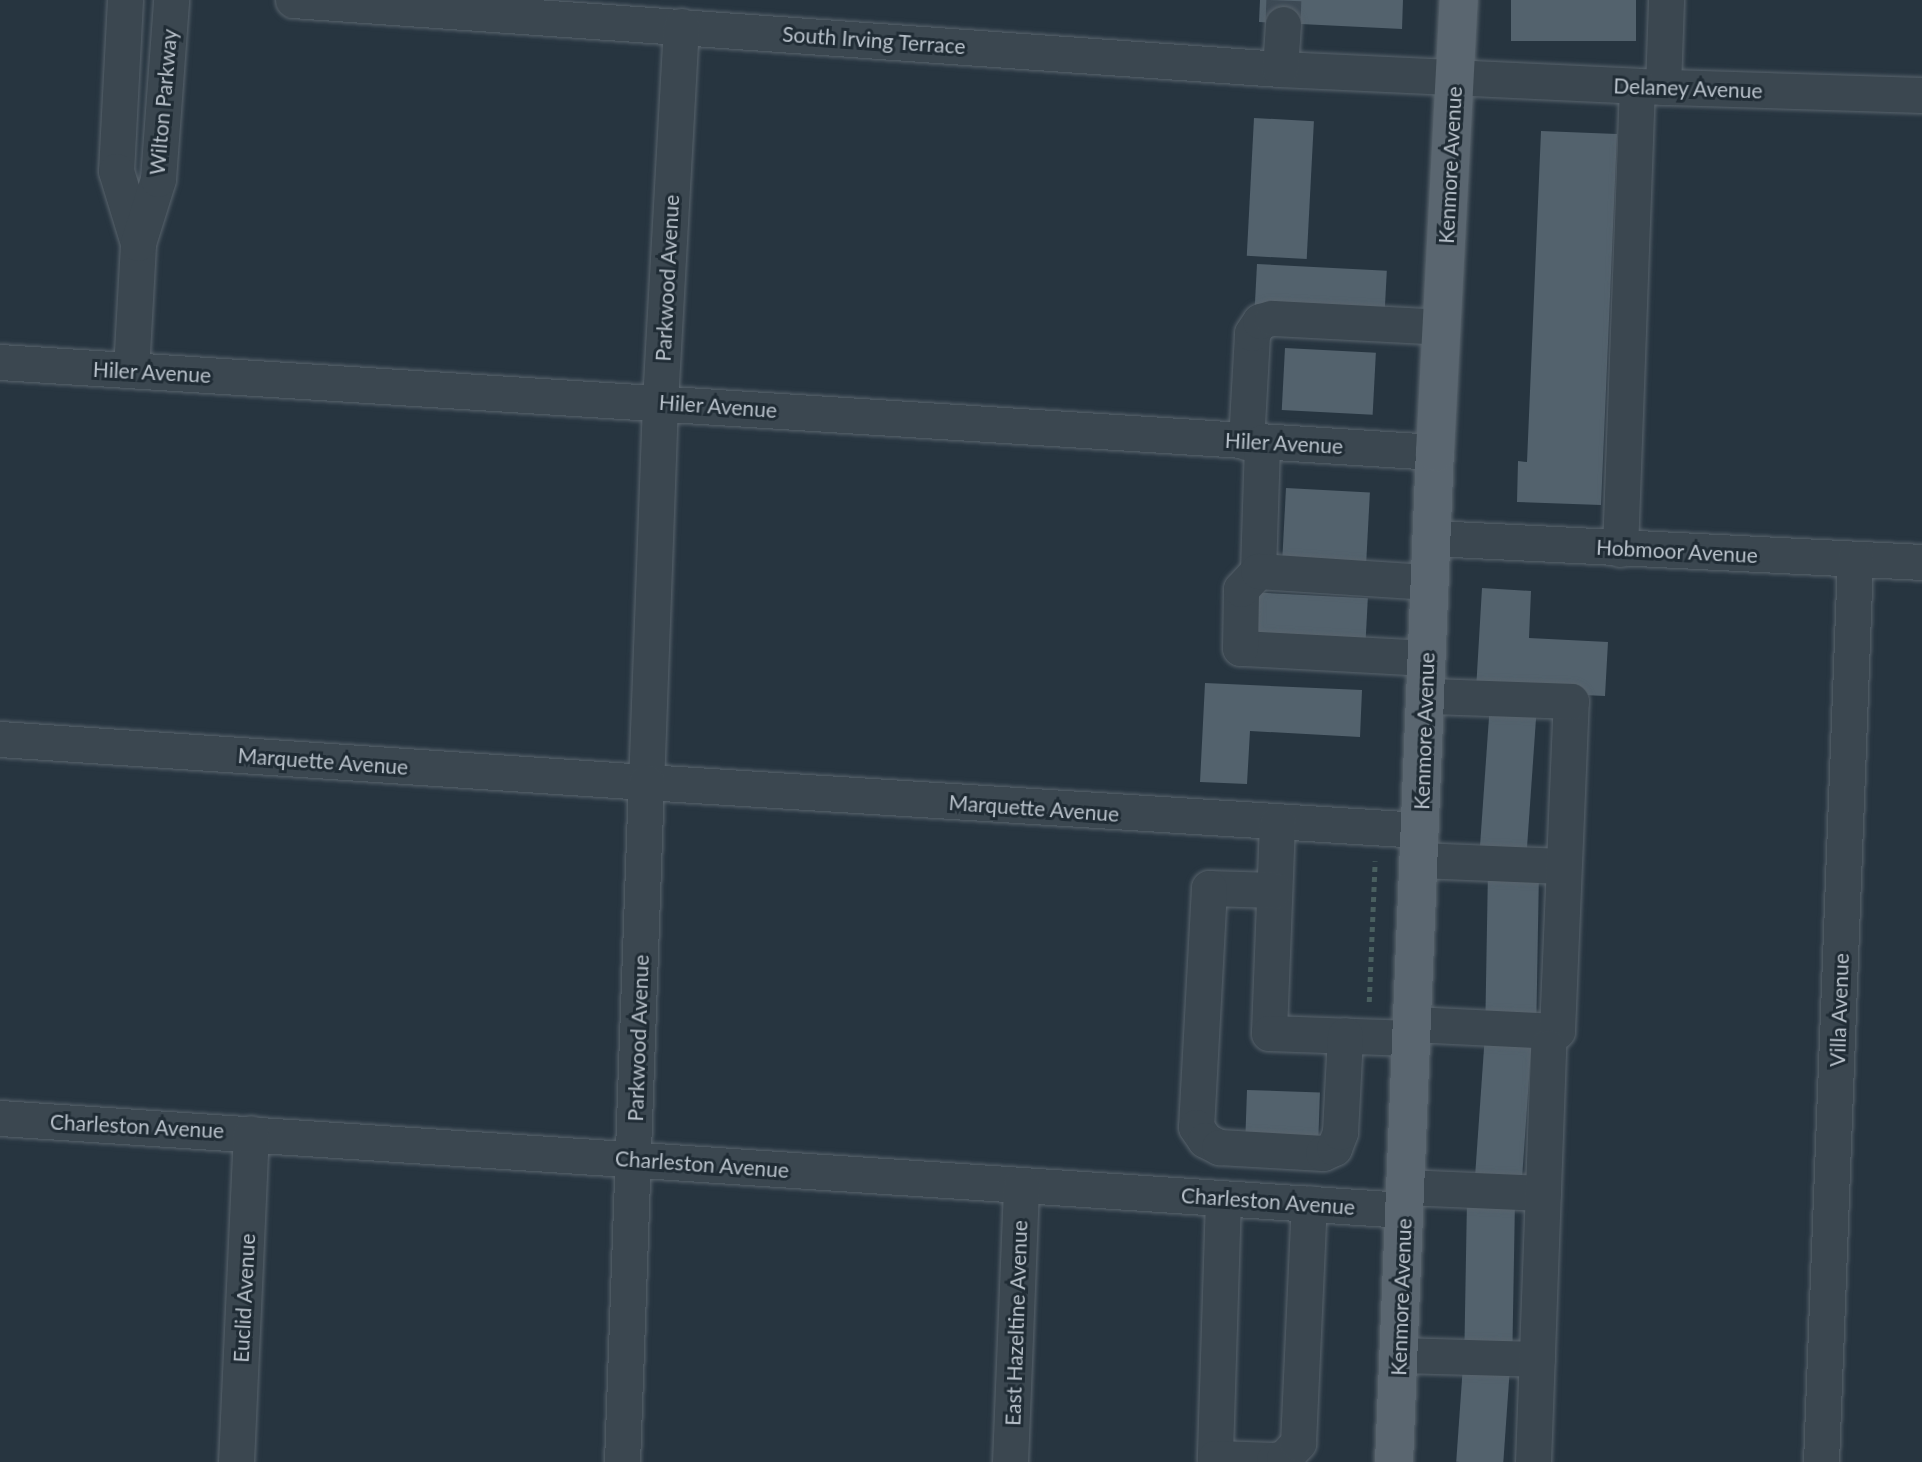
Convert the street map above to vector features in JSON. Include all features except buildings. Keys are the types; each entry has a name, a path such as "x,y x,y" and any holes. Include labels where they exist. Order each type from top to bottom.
{"main road":[{"name":"Kenmore Avenue","path":"1394,1462 1435,452 1459,0"}],"street":[{"name":"Wilton Parkway","path":"125,0 116,171 138,243"},
{"name":"Wilton Parkway","path":"131,370 138,243 158,179 171,0"},
{"name":"South Irving Terrace","path":"293,0 1280,69 1455,77"},
{"path":"1620,549 1650,87 1667,0"},
{"path":"1280,69 1283,24"},
{"name":"Parkwood Avenue","path":"621,1462 660,402 681,26"},
{"name":"Delaney Avenue","path":"1455,77 1650,87 1922,95"},
{"path":"1427,658 1240,648 1241,589 1258,571 1252,333 1260,321 1272,318 1442,327"},
{"name":"Hiler Avenue","path":"0,362 1435,452"},
{"name":"Hobmoor Avenue","path":"1432,538 1922,562"},
{"name":"Villa Avenue","path":"1821,1462 1855,559"},
{"path":"1258,571 1430,582"},
{"path":"1277,823 1269,1032 1345,1035 1412,1031 1556,1031 1571,701 1426,696"},
{"name":"Marquette Avenue","path":"0,739 1277,823 1563,866"},
{"path":"1274,890 1209,888 1196,1127 1205,1140 1219,1147 1323,1153 1334,1148 1340,1132 1345,1035"},
{"path":"1533,1462 1548,1047"},
{"name":"Charleston Avenue","path":"0,1118 1310,1203 1543,1193"},
{"name":"Euclid Avenue","path":"236,1462 251,1133"},
{"name":"East Hazeltine Avenue","path":"1010,1462 1021,1185"},
{"path":"1223,1198 1215,1458 1274,1460 1284,1458 1298,1443 1310,1203"},
{"path":"1398,1354 1537,1359"}],"tunnel":[{"path":"1283,24 1284,0"}]}
